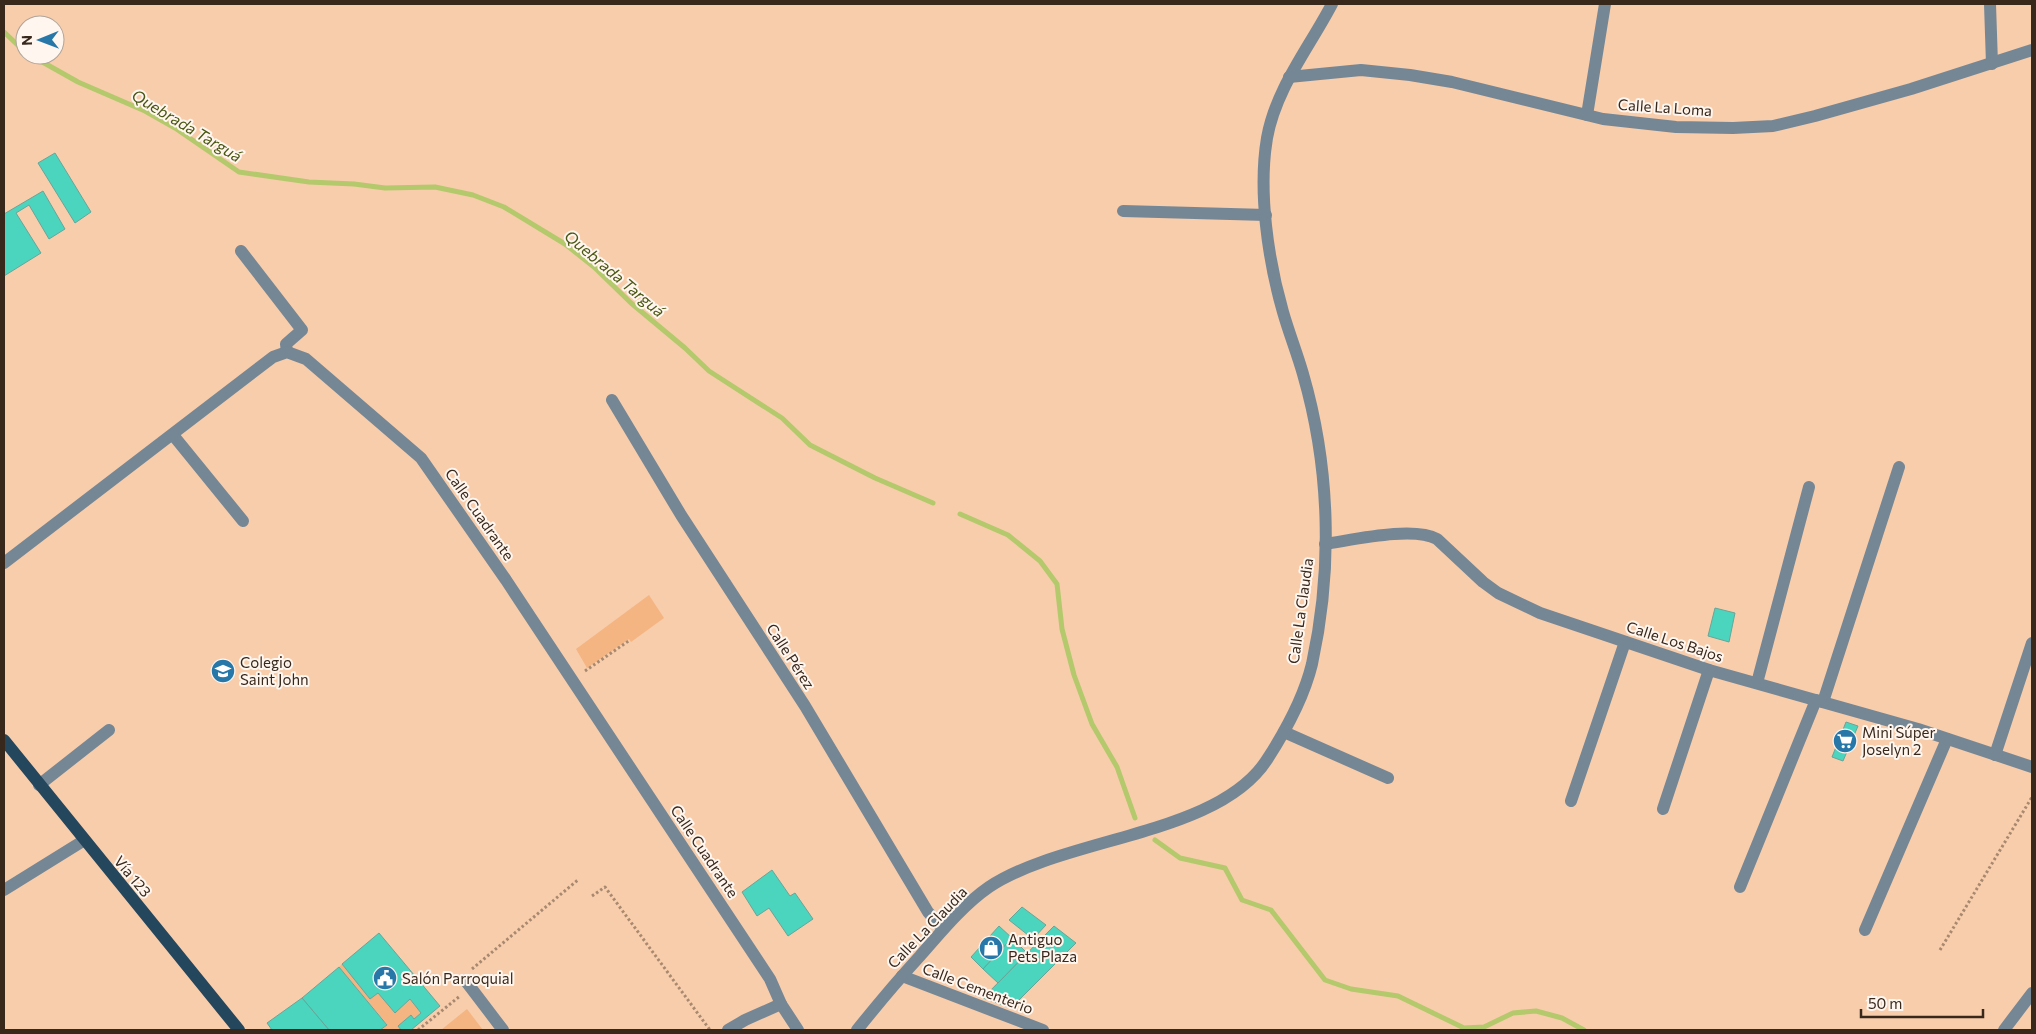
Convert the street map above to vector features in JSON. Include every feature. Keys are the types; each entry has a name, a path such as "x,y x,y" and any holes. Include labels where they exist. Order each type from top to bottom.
{"main road":[{"name":"Vía 123","path":"4,740 83,841 239,1030"}],"street":[{"name":"Calle La Claudia","path":"857,1030 943,929 989,888 1010,876 1057,857 1197,813 1234,794 1262,769 1284,732 1311,666 1319,617 1325,544 1325,480 1322,453 1303,374 1278,290 1266,215 1263,175 1266,141 1280,91 1332,4"},
{"path":"1587,115 1605,4"},
{"path":"1990,4 1992,64"},
{"name":"Calle La Loma","path":"1290,77 1361,70 1410,74 1452,82 1603,119 1676,127 1733,128 1773,126 1834,111 1992,64 2032,50"},
{"path":"1123,212 1266,215"},
{"path":"4,563 273,357 287,352 286,344 302,330 240,251"},
{"name":"Calle Cuadrante","path":"287,352 306,359 421,458 506,580 770,979 780,1004 798,1030"},
{"name":"Calle Pérez","path":"612,400 681,515 805,706 928,912 943,929"},
{"path":"173,435 243,522"},
{"path":"1740,887 1819,701 1899,468"},
{"path":"1757,683 1809,487"},
{"name":"Calle Los Bajos","path":"1325,544 1409,533 1429,534 1498,593 1540,613 1709,670 1947,739 2032,767"},
{"path":"1571,801 1625,642"},
{"path":"1995,754 2032,643"},
{"path":"1662,808 1709,670"},
{"path":"39,785 109,730"},
{"path":"1284,732 1388,778"},
{"path":"1865,930 1947,739"},
{"path":"4,890 83,841"},
{"name":"Calle Cementerio","path":"902,976 1043,1030"},
{"path":"468,984 503,1030"},
{"path":"2004,1030 2032,993"},
{"path":"728,1030 780,1004"}],"path":[{"path":"585,671 630,640"},
{"path":"1940,950 2032,797"},
{"path":"418,1030 468,984 470,971 579,879"},
{"path":"592,896 605,887 710,1030"}],"shaded area":[{"path":"649,595 664,618 631,642 629,639 587,668 576,649"},
{"path":"342,964 370,999 378,993 395,1013 410,999 421,1013 414,1019 410,1016 398,1026 401,1030 380,1030 387,1024 339,967"},
{"path":"467,1009 483,1030 441,1030"}],"building":[{"path":"55,153 91,212 75,223 38,163"},
{"path":"43,191 65,229 49,239 29,205 16,213 41,253 4,276 4,214"},
{"path":"1715,608 1735,613 1729,642 1708,636"},
{"name":"Mini Súper Joselyn 2","path":"1846,722 1858,726 1843,761 1832,757"},
{"path":"772,870 790,896 795,893 813,919 788,936 769,908 757,916 742,892"},
{"path":"1022,907 1046,925 1033,939 1009,920"},
{"name":"Antiguo Pets Plaza","path":"999,926 1012,938 983,969 971,957"},
{"path":"1054,926 1076,943 1011,1008 983,998"},
{"name":"Salón Parroquial","path":"379,933 440,1006 411,1030 401,1030 398,1026 411,1015 414,1019 421,1013 410,999 395,1013 378,993 370,999 342,964"},
{"path":"1012,938 1027,953 998,983 983,969"},
{"path":"339,967 387,1025 380,1030 329,1030 302,998"},
{"path":"302,998 329,1030 272,1030 267,1023"}],"waterway":[{"name":"Quebrada Targuá","path":"4,32 15,42"},
{"name":"Quebrada Targuá","path":"48,65 78,82 145,111 175,128 239,172 309,182 354,184 385,188 435,187 473,195 504,207 565,244 594,267 631,303 685,348 709,371 782,418 810,445 875,478 933,503"},
{"name":"Quebrada Targuá","path":"960,514 1008,535 1040,561 1057,584 1062,629 1074,675 1092,724 1117,767 1135,818"},
{"name":"Quebrada Targuá","path":"1155,840 1180,858 1225,868 1242,900 1271,910 1325,980 1351,989 1398,996 1464,1028 1484,1027 1513,1013 1536,1011 1562,1018 1584,1030"}],"place":[{"name":"Colegio Saint John","path":"223,671"},
{"name":"Mini Súper Joselyn 2","path":"1845,741"},
{"name":"Antiguo Pets Plaza","path":"991,948"},
{"name":"Salón Parroquial","path":"385,978"}]}
